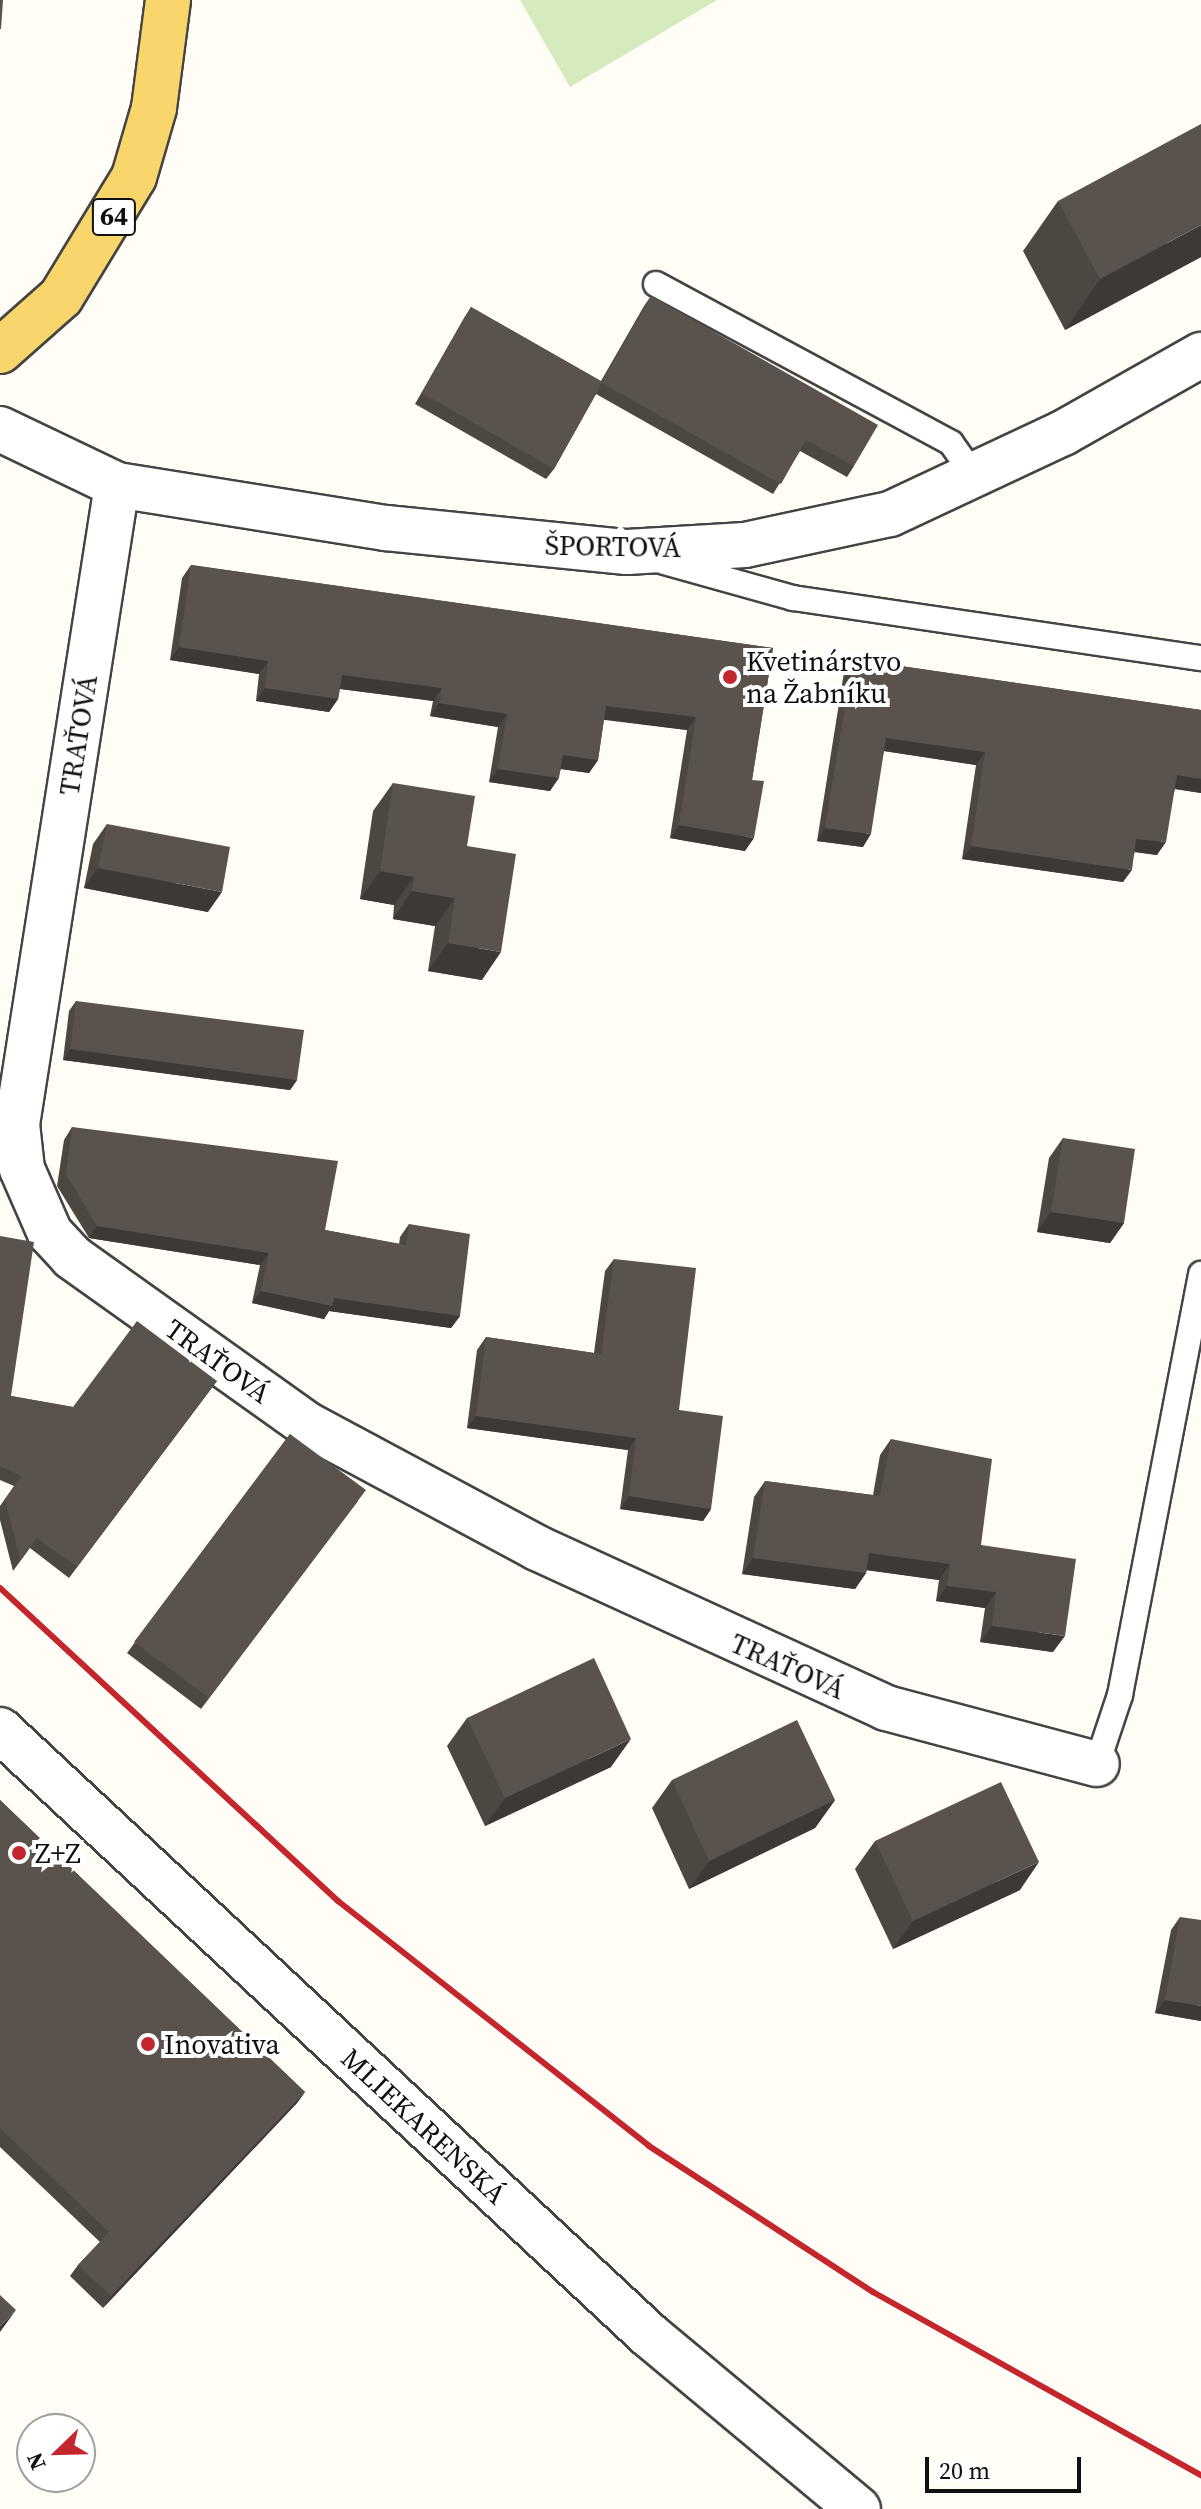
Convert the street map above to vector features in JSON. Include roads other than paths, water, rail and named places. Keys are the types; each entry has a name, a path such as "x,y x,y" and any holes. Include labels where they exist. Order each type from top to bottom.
{"main road":[{"name":"64","path":"0,351 61,297 134,177 154,108 168,0"}],"street":[{"name":"ŠPORTOVÁ","path":"0,429 117,485 386,528 627,552 827,533 976,478 1201,355"},
{"name":"TRAŤOVÁ","path":"117,485 17,1124 22,1169 50,1233 72,1257 306,1424 537,1548 886,1708 1097,1764"},
{"name":"MLIEKARENSKÁ","path":"0,1730 649,2335 858,2509"}],"lane":[{"path":"656,284 951,443 976,478"},
{"path":"627,552 793,598 1201,658"},
{"path":"1097,1764 1120,1695 1201,1274"}],"railway":[{"path":"0,1588 338,1901 649,2146 873,2292 1201,2475"}],"place":[{"name":"Kvetinárstvo na Žabníku","path":"730,677"},
{"name":"Z+Z","path":"19,1853"},
{"name":"Inovativa","path":"148,2044"}]}
